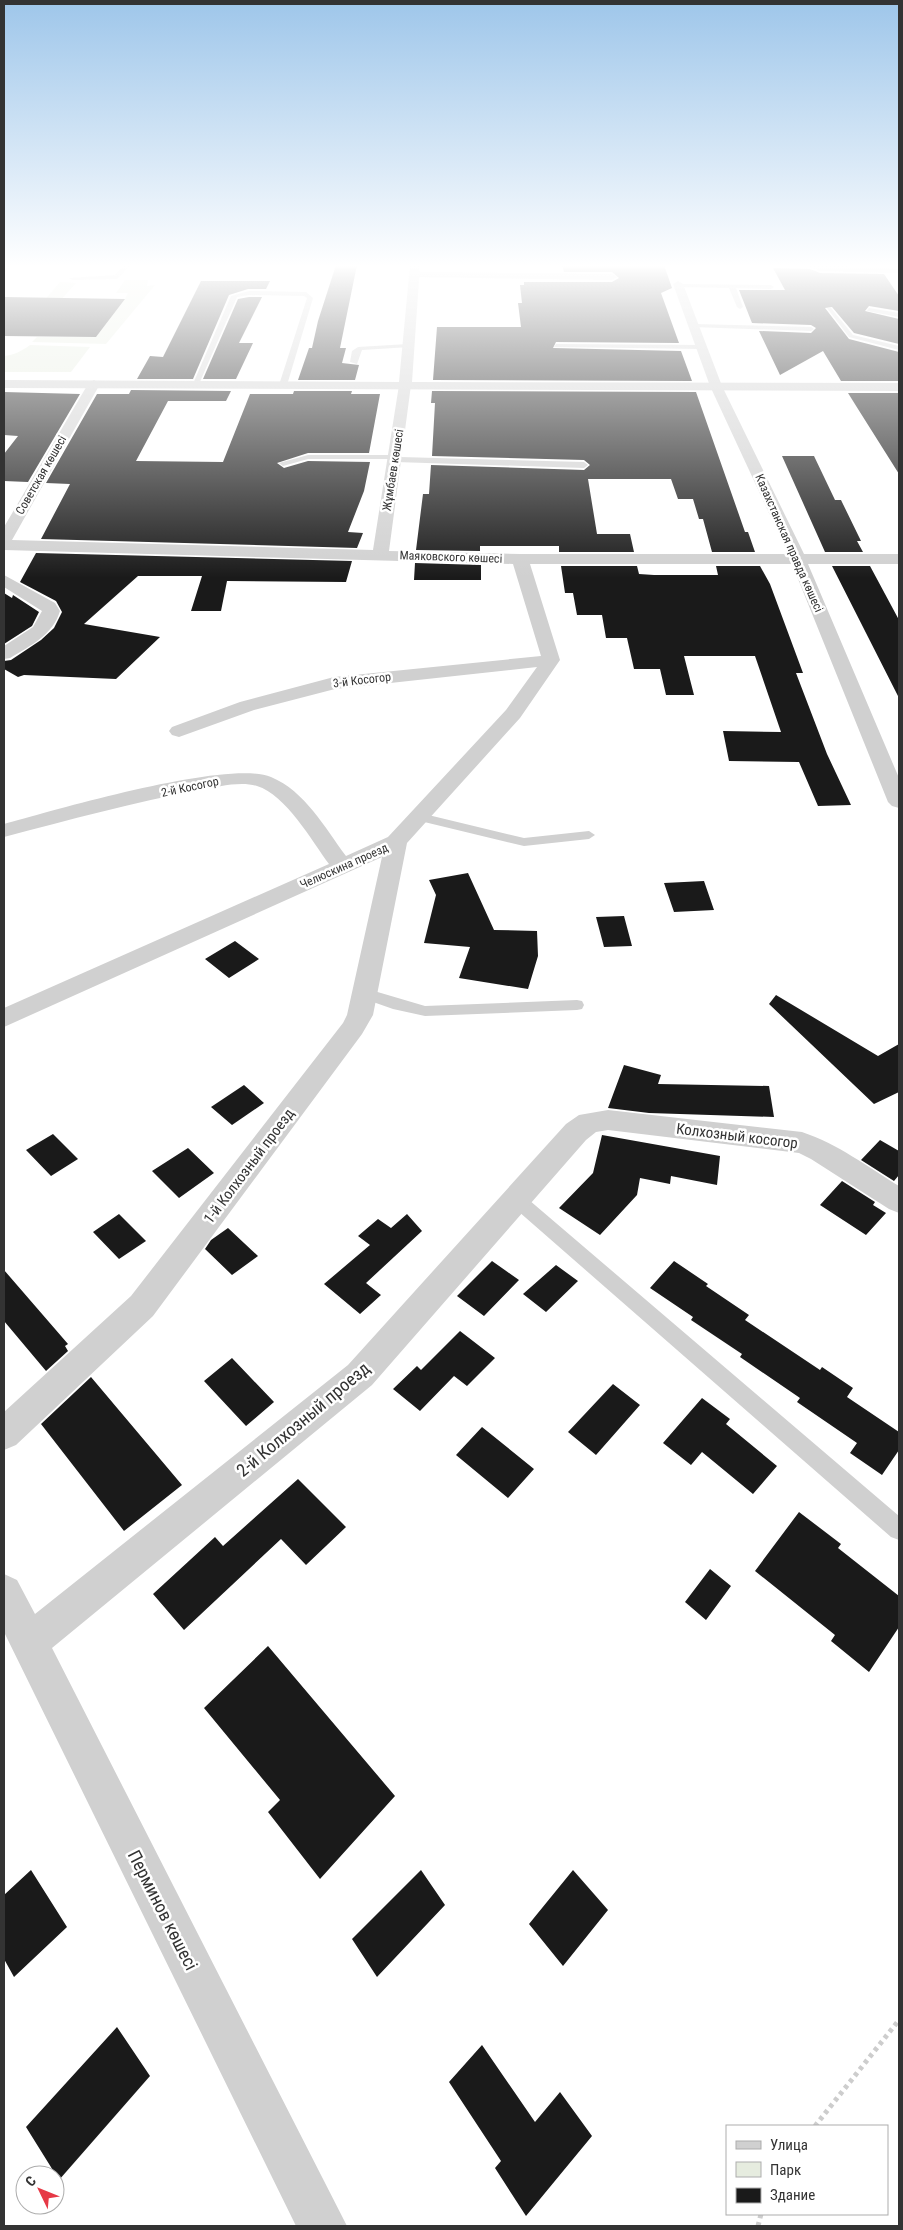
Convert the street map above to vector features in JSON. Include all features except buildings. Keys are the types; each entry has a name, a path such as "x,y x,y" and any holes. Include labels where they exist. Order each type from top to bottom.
{"street":[{"name":"Жұмбаев көшесі","path":"380,555 396,458 406,369"},
{"name":"Казахстанская правда көшесі","path":"710,369 716,386 798,559 899,802"},
{"path":"4,384 899,387"},
{"name":"Советская көшесі","path":"4,540 94,384"},
{"name":"Маяковского көшесі","path":"4,545 520,559 899,559"},
{"path":"4,568 30,546"},
{"path":"520,559 551,660"},
{"path":"4,580 49,607 51,611 49,620 37,633 4,654"},
{"name":"3-й Косогор","path":"179,731 247,706 334,682 551,660"},
{"name":"Челюскина проезд","path":"4,1018 396,842 513,714 551,660"},
{"name":"2-й Косогор","path":"4,830 86,809 200,784 251,777 261,780 284,793 342,866"},
{"name":"1-й Колхозный проезд","path":"4,1434 142,1306 349,1034 360,1015 396,842"},
{"name":"Колхозный косогор","path":"589,1122 608,1120 802,1143 821,1151 899,1201"},
{"name":"2-й Колхозный проезд","path":"29,1643 360,1375 576,1132 589,1122"},
{"name":"Перминов көшесі","path":"4,1593 322,2226"}],"lane":[{"path":"196,384 202,369"},
{"path":"283,385 288,369"},
{"path":"283,463 308,456 584,465"},
{"path":"420,817 524,842 590,835"},
{"path":"364,993 398,1005 425,1010 576,1005"},
{"path":"516,1199 899,1530"}],"path":[{"path":"816,2125 899,2020"}],"green space":[{"path":"4,369 73,369 71,372 4,372"}]}
